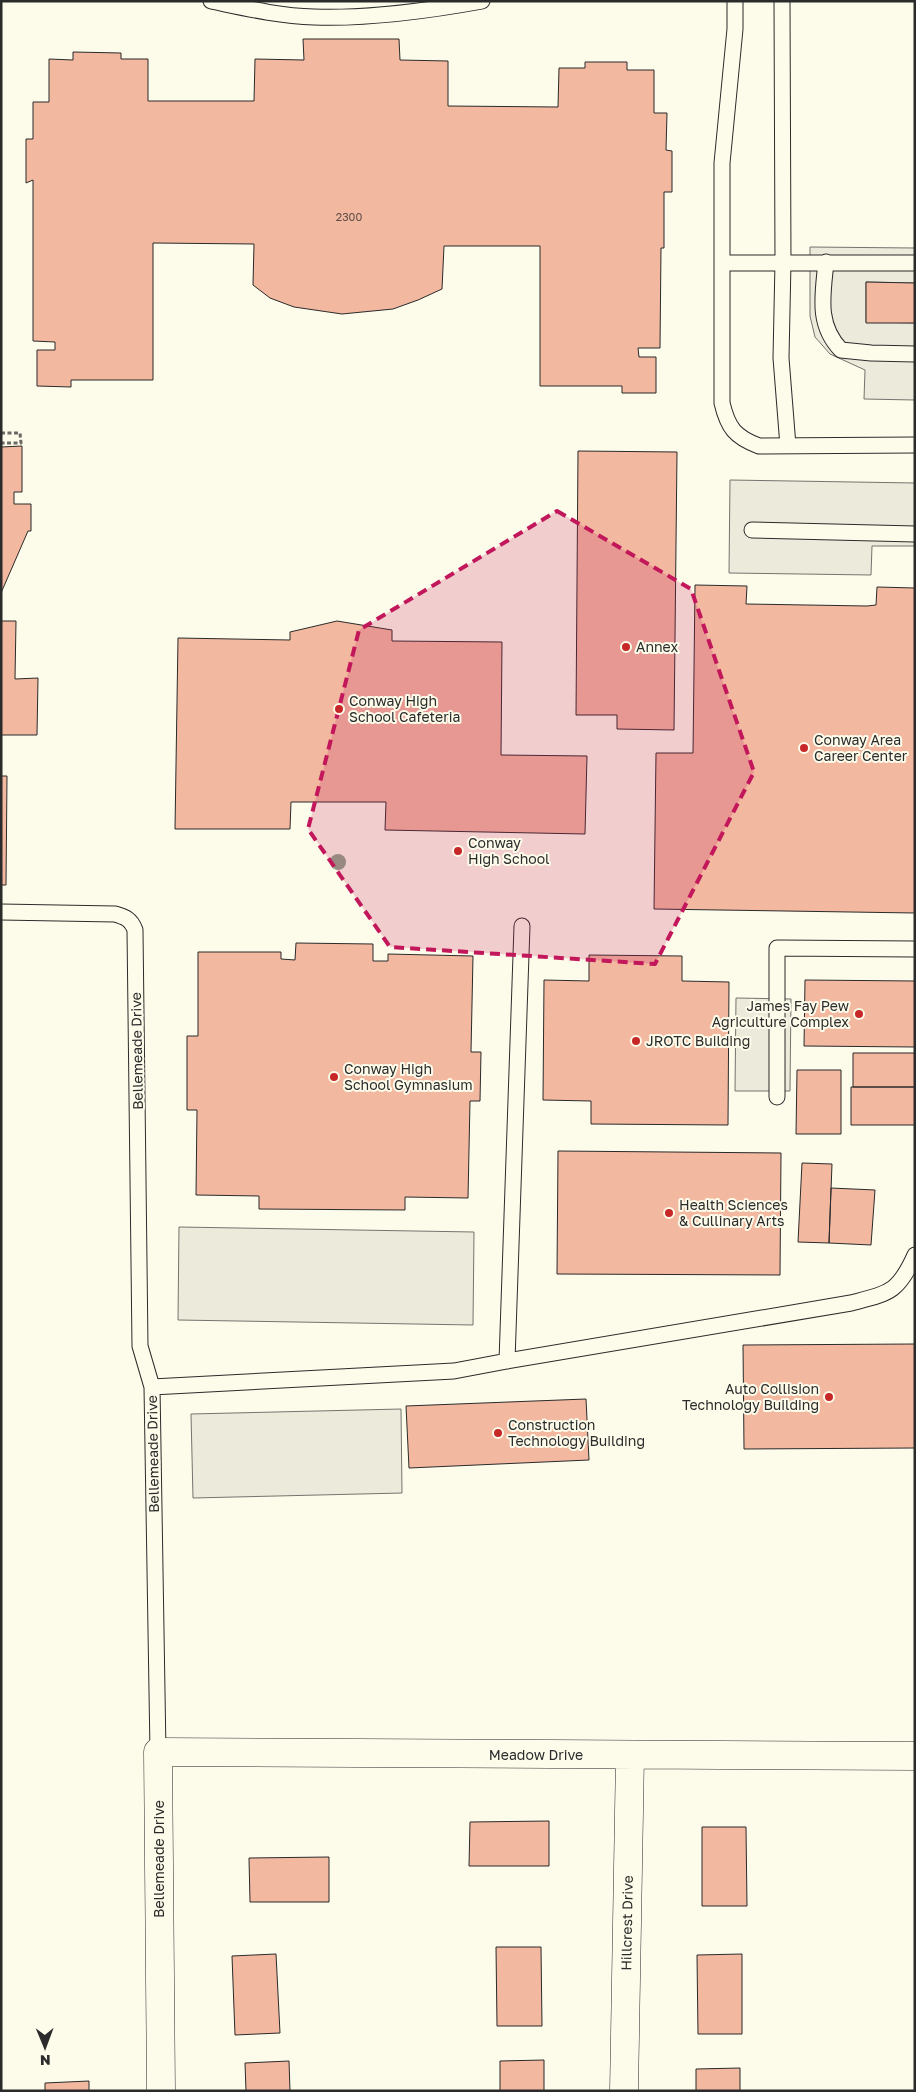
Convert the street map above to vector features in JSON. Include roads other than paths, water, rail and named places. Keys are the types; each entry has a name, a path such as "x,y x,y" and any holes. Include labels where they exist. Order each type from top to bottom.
{"street":[{"name":"Meadow Drive","path":"158,1752 630,1756 915,1756"},
{"name":"Bellemeade Drive","path":"158,1752 161,2091"},
{"name":"Hillcrest Drive","path":"624,2091 630,1756"}],"lane":[{"path":"211,1 282,14 313,17 346,17 425,11 482,1"},
{"path":"735,1 735,29 722,163 722,403 726,417 732,428 744,440 759,446 915,445"},
{"path":"782,1 783,262 781,358 788,446"},
{"path":"722,264 783,262 915,263"},
{"path":"826,262 822,311 831,340 841,350 915,354"},
{"path":"752,530 915,534"},
{"name":"Bellemeade Drive","path":"1,912 115,914 125,917 132,922 135,930 140,1346 152,1386 158,1752"},
{"path":"507,1361 522,926"},
{"path":"777,1098 778,948 915,949"},
{"path":"152,1386 454,1372 507,1361 872,1298 894,1289 900,1283 915,1255"}],"place":[{"name":"Annex","path":"626,647"},
{"name":"Conway High School Cafeteria","path":"339,709"},
{"name":"Conway Area Career Center","path":"804,748"},
{"name":"Conway High School","path":"458,851"},
{"name":"James Fay Pew Agriculture Complex","path":"859,1014"},
{"name":"JROTC Building","path":"636,1041"},
{"name":"Conway High School Gymnasium","path":"334,1077"},
{"name":"Health Sciences & Cullinary Arts","path":"669,1213"},
{"name":"Auto Collision Technology Building","path":"829,1397"},
{"name":"Construction Technology Building","path":"498,1433"}]}
